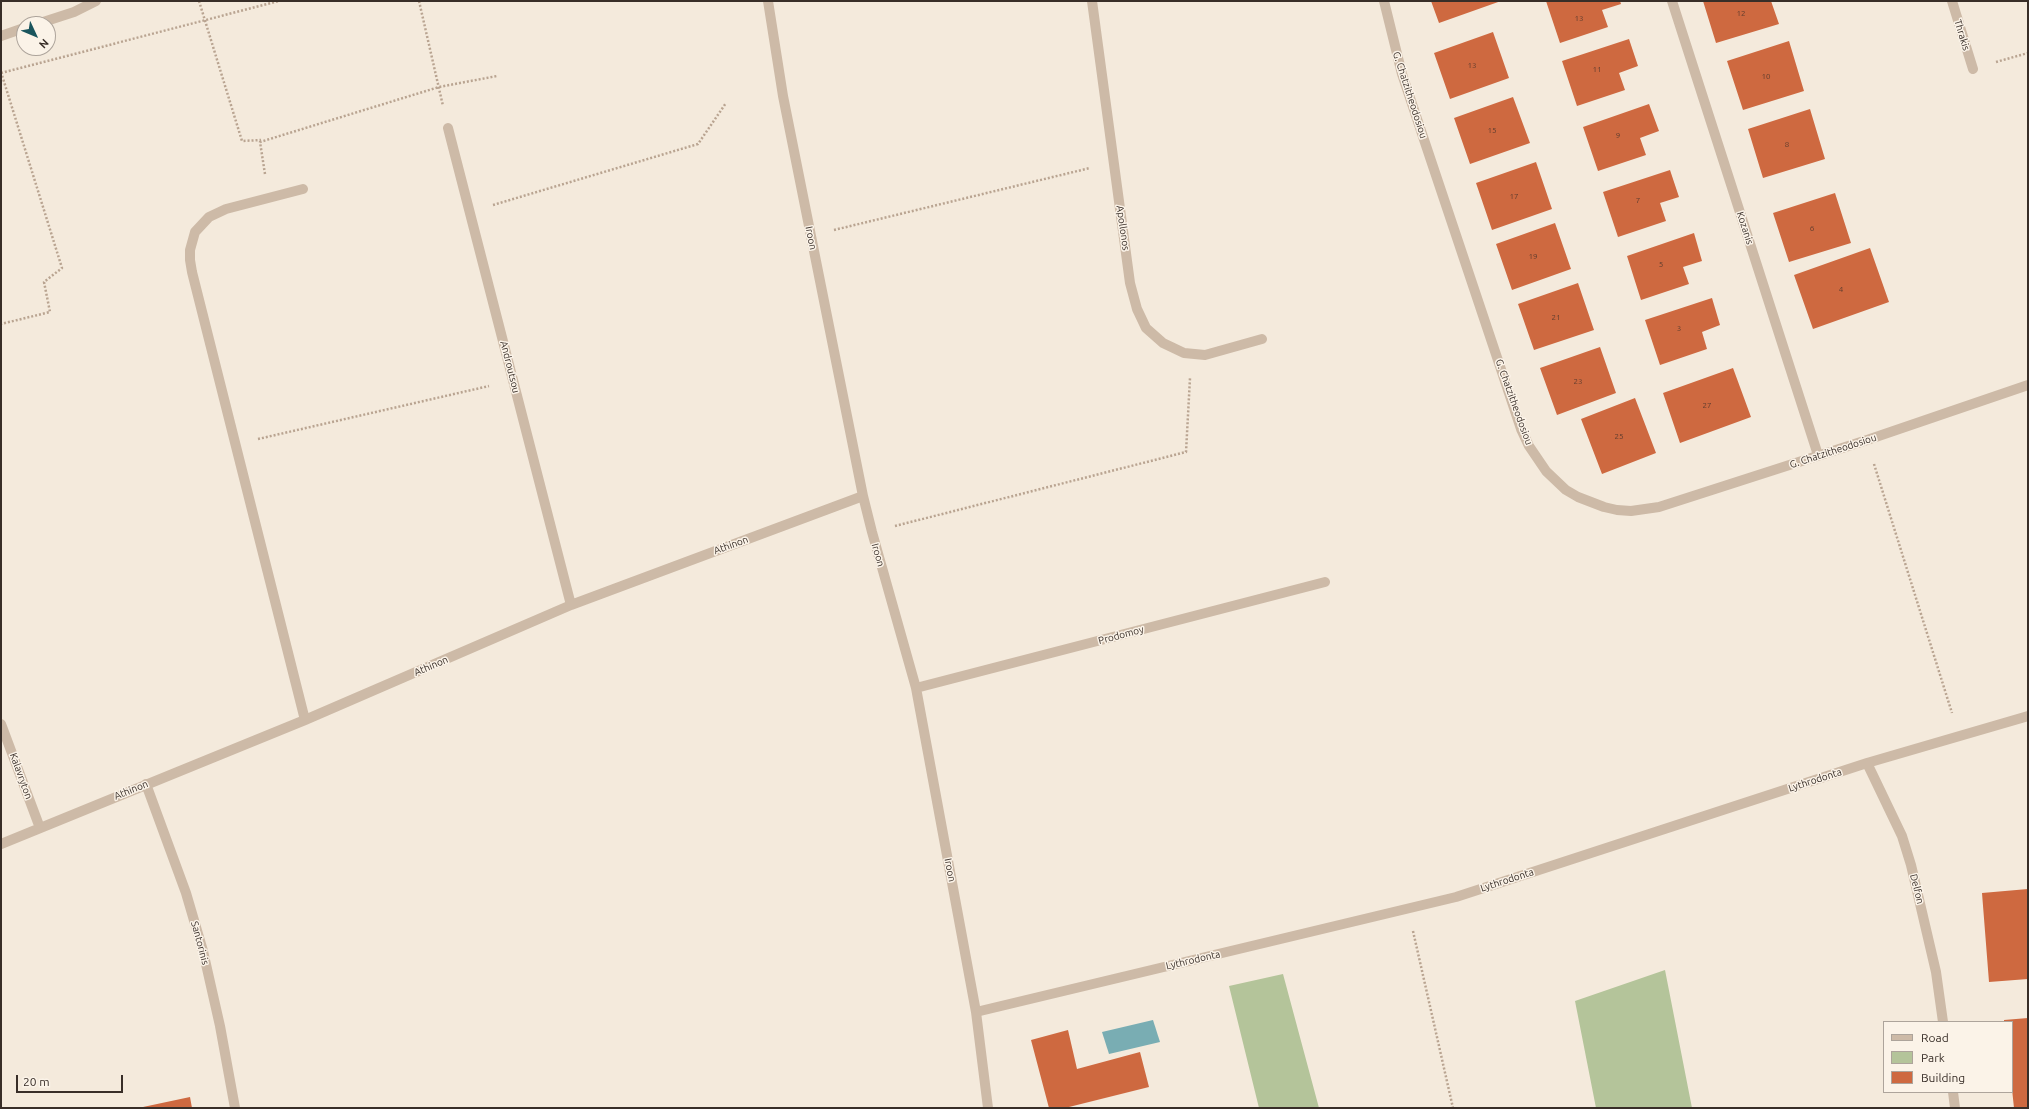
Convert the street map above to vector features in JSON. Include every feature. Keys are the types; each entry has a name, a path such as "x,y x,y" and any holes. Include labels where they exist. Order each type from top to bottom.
{"street":[{"path":"56,18 74,12 96,1"},
{"name":"Iroon","path":"768,1 783,96 863,496 916,688 976,1012 988,1108"},
{"name":"Apollonos","path":"1092,1 1130,282 1137,309 1146,328 1163,343 1184,353 1192,354 1205,355 1262,340"},
{"name":"G. Chatzitheodosiou","path":"1384,1 1402,74 1522,429 1529,446 1546,471 1566,490 1578,497 1604,507 1631,511 1659,506 1867,440 2028,385"},
{"name":"Kozanis","path":"1672,1 1818,455"},
{"name":"Thrakis","path":"1952,1 1973,69"},
{"path":"1,36 16,31"},
{"name":"Androutsou","path":"448,128 571,605"},
{"path":"303,189 226,209 209,217 195,232 190,250 192,272 305,720"},
{"name":"Athinon","path":"1,844 305,720 571,605 863,496"},
{"name":"Prodomoy","path":"916,688 1325,582"},
{"name":"Lythrodonta","path":"976,1012 1456,897 1867,763 2028,716"},
{"name":"Kalavryton","path":"1,724 40,828"},
{"name":"Delfon","path":"1867,763 1888,803 1904,843 1936,972 1943,1021"},
{"name":"Santorinis","path":"146,784 186,893 201,944 220,1026 235,1108"},
{"path":"1953,1093 1955,1108"}],"path":[{"path":"198,1 242,140 265,140"},
{"path":"1,324 50,312 44,282 62,268 1,72 279,1"},
{"path":"419,1 448,128"},
{"path":"1973,69 2028,53"},
{"path":"269,198 260,142 439,86 497,76"},
{"path":"470,212 698,144 726,103"},
{"path":"811,235 1114,162"},
{"path":"872,532 1186,452 1192,354"},
{"path":"235,444 513,380"},
{"path":"1867,440 1960,736"},
{"path":"1408,909 1454,1108"}],"green space":[{"path":"1665,970 1692,1108 1596,1108 1575,1001"},
{"path":"1283,974 1319,1108 1259,1108 1229,986"}],"water":[{"path":"1153,1020 1160,1042 1109,1054 1102,1032"}],"building":[{"path":"1431,1 1501,1 1439,23"},
{"path":"1546,1 1620,1 1621,4 1602,10 1608,27 1560,43"},
{"path":"1703,1 1771,1 1779,24 1716,43"},
{"path":"1493,32 1509,78 1450,99 1434,53"},
{"path":"1629,39 1638,66 1619,73 1625,90 1577,106 1562,61"},
{"path":"1789,41 1804,91 1743,110 1727,61"},
{"path":"1513,97 1530,143 1470,164 1454,118"},
{"path":"1649,104 1659,131 1640,138 1646,155 1598,171 1583,127"},
{"path":"1810,109 1825,159 1763,178 1748,129"},
{"path":"1536,162 1552,209 1492,230 1476,183"},
{"path":"1670,170 1679,197 1660,203 1666,221 1618,237 1603,192"},
{"path":"1835,193 1851,243 1789,262 1773,213"},
{"path":"1555,223 1571,269 1512,290 1496,244"},
{"path":"1694,233 1702,261 1683,267 1689,284 1641,300 1627,256"},
{"path":"1870,248 1889,302 1813,329 1794,275"},
{"path":"1578,283 1594,330 1534,350 1518,304"},
{"path":"1712,298 1720,325 1702,332 1707,349 1660,365 1645,320"},
{"path":"1600,347 1616,393 1557,415 1540,368"},
{"path":"1733,368 1751,417 1680,443 1663,393"},
{"path":"1635,398 1656,453 1602,474 1581,419"},
{"path":"2028,889 2028,979 1989,982 1982,893"},
{"path":"2028,1018 2028,1108 2014,1108 2012,1093 2013,1021 2004,1020"},
{"path":"1068,1030 1077,1069 1140,1052 1149,1087 1065,1108 1049,1108 1031,1040"},
{"path":"190,1097 192,1108 143,1108 143,1107"}]}
